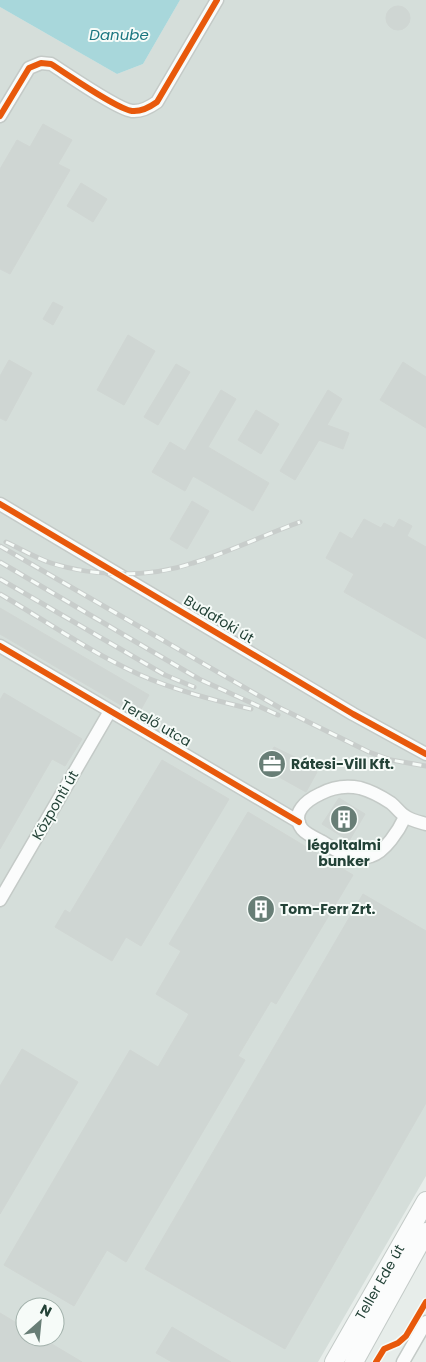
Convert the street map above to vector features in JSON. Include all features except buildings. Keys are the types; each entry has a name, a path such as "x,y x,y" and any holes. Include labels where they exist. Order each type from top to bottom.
{"main road":[{"name":"Teller Ede út","path":"344,1360 426,1201"},
{"name":"Teller Ede út","path":"344,1360 426,1232"}],"street":[{"path":"0,116 29,68 41,63 51,64 120,106 132,111 146,109 157,102 217,0"},
{"name":"Budafoki út","path":"0,504 353,714 426,754"},
{"name":"Terelő utca","path":"0,646 299,822"},
{"name":"Központi út","path":"0,900 110,711"},
{"path":"405,817 392,839 378,852 371,856 358,858 342,853 302,830 299,822 300,809 307,801 329,789 343,786 361,788 374,793 392,803 405,817 426,824"},
{"path":"403,1362 426,1322"}],"shaded area":[{"path":"180,0 426,0 426,1176 318,1362 0,1362 0,7 117,74 143,64"}],"water":[{"name":"Danube","path":"0,0 180,0 143,64 117,74 0,7"}],"railway":[{"path":"6,542 45,561 68,568 104,573 140,573 176,568 193,563 300,522"},
{"path":"0,546 280,708 369,752 391,760 426,766"},
{"path":"0,562 199,679 278,715"},
{"path":"0,579 165,675 194,687"},
{"path":"0,594 85,646 138,674 180,690 251,709"}],"cycle path":[{"path":"0,116 29,68 41,63 51,64 104,98 125,109 136,111 149,107 157,102 217,0"},
{"path":"0,504 353,714 426,754"},
{"path":"0,646 299,822"},
{"path":"376,1362 384,1349 398,1343 406,1336 426,1302"}],"place":[{"name":"Rátesi-Vill Kft.","path":"272,764"},
{"name":"légoltalmi bunker","path":"344,819"},
{"name":"Tom-Ferr Zrt.","path":"261,909"}]}
